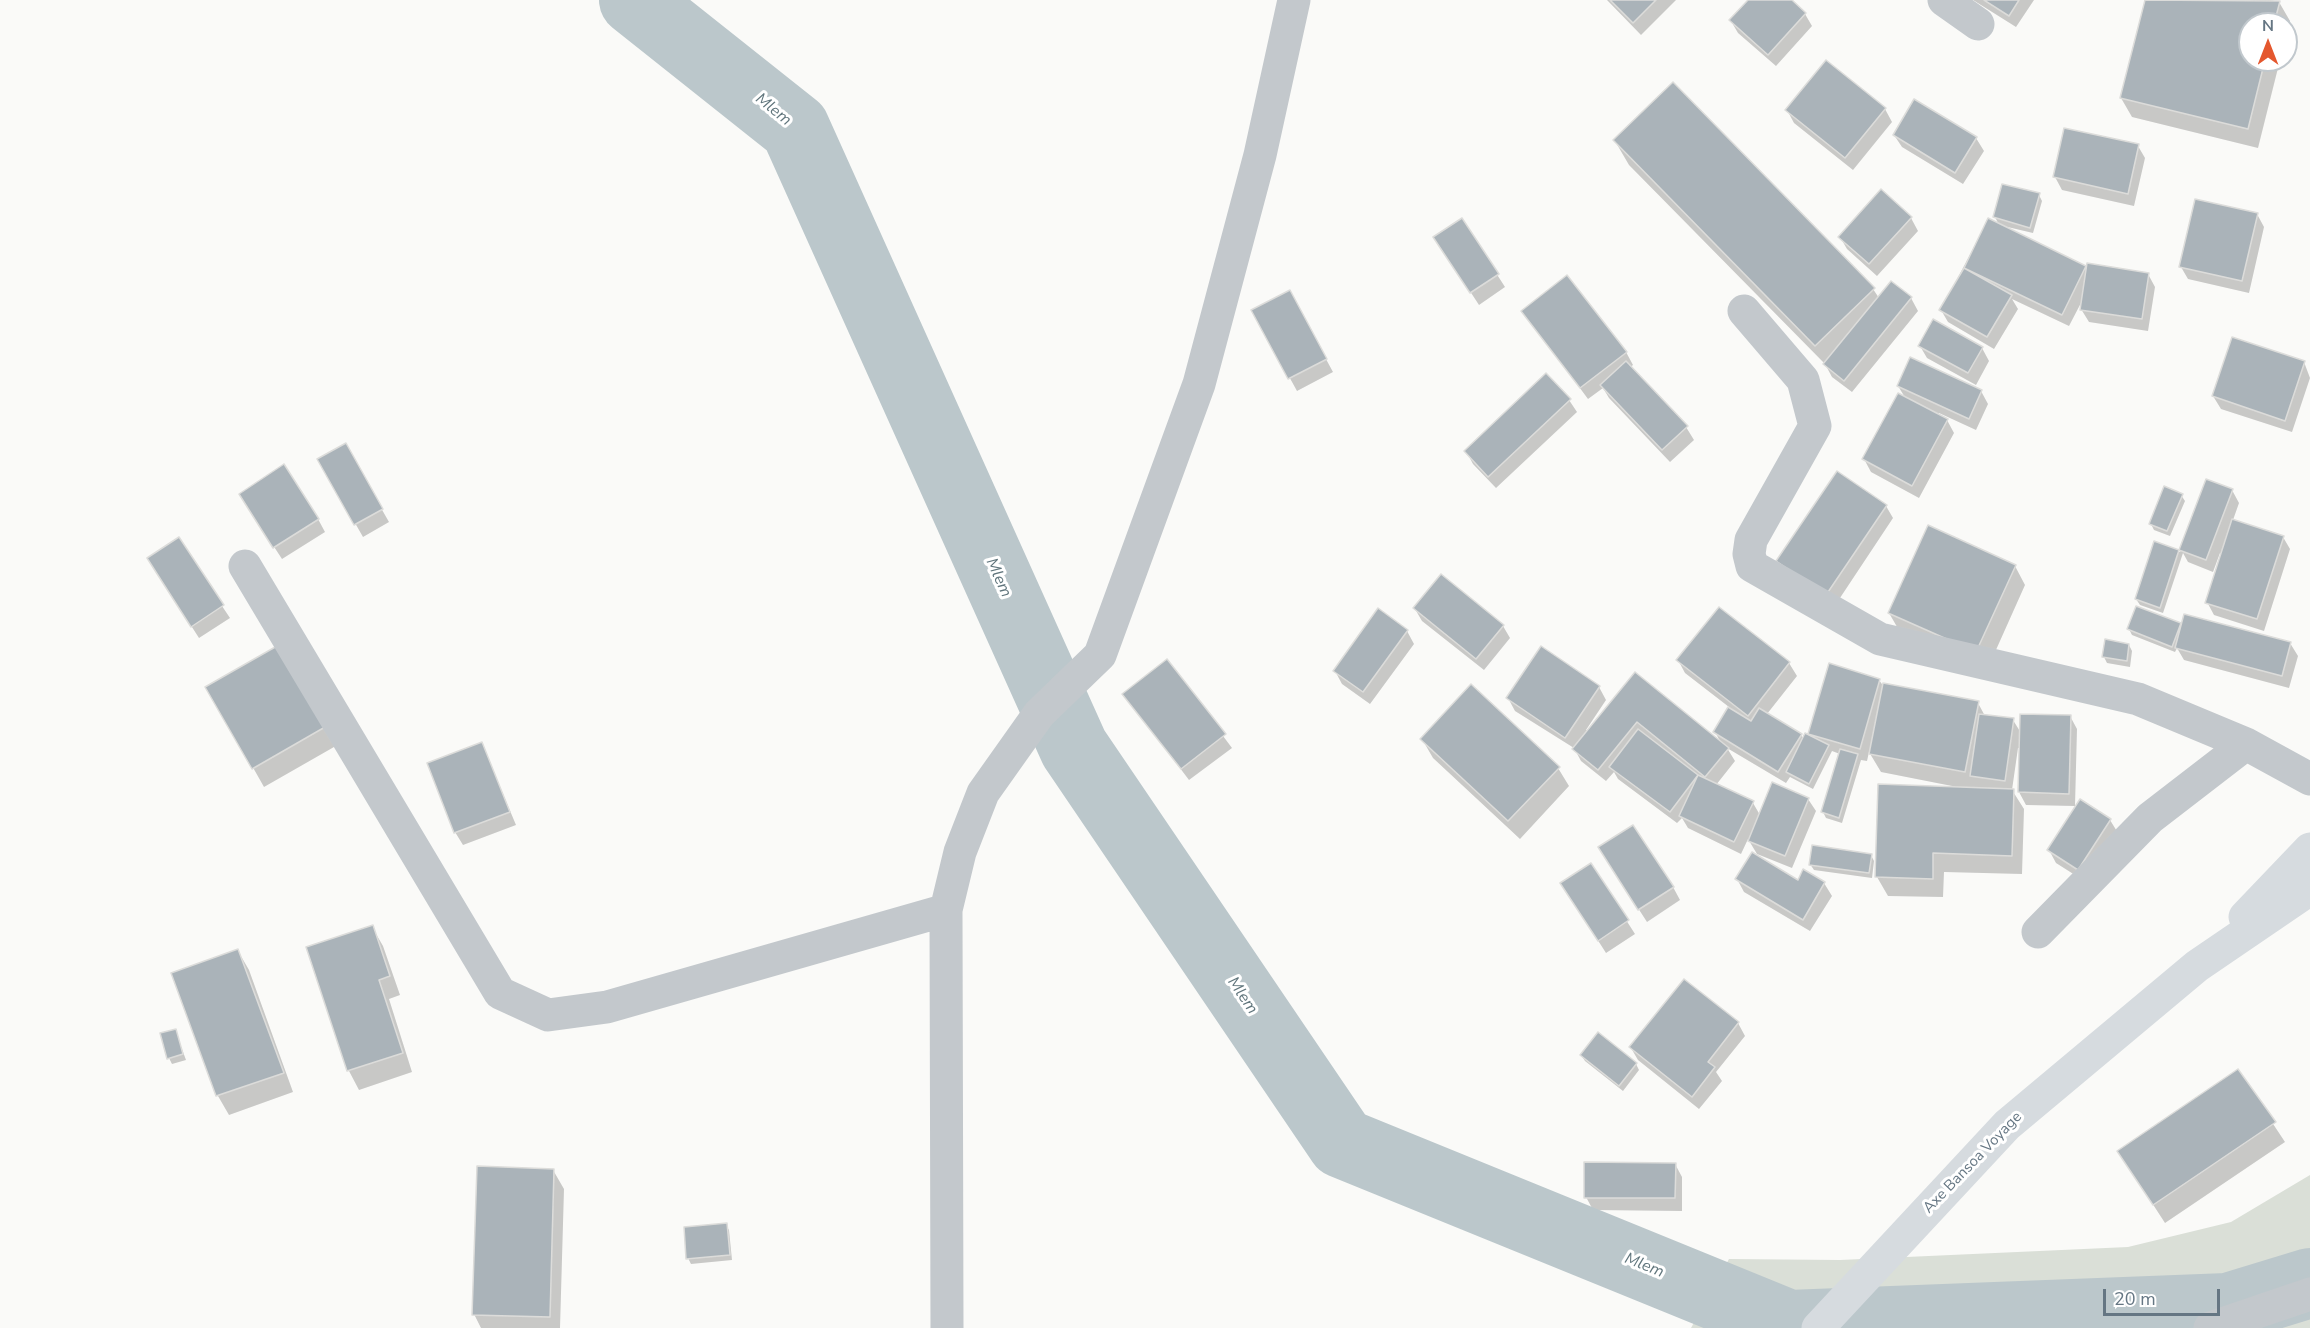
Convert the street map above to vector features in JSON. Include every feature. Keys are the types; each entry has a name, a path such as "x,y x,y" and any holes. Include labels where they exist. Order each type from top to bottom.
{"highway":[{"name":"Axe Bansoa Voyage","path":"2197,966 2310,849"},
{"name":"Axe Bansoa Voyage","path":"1818,1328 2007,1125 2197,966 2310,889"}],"street":[{"path":"947,1328 946,910 960,852 983,793 1039,714 1100,655 1199,384 1260,155 1294,0"},
{"path":"1944,0 1978,24"},
{"path":"1744,312 1803,380 1815,426 1751,540 1749,554 1752,567 1880,639 2138,699 2246,744 2310,779"},
{"path":"245,567 501,993 548,1014 607,1007 946,910"},
{"path":"2038,932 2150,818 2246,744"},
{"path":"2210,1328 2310,1294"}],"shaded area":[{"path":"2310,1175 2310,1328 1691,1328 1729,1259 1840,1260 2128,1247 2231,1222"}],"building":[{"path":"1610,0 1656,0 1633,23"},
{"path":"1748,0 1792,0 1806,13 1768,55 1729,20"},
{"path":"1984,0 2019,0 2009,16"},
{"path":"2145,0 2280,1 2277,12 2238,12 2238,72 2262,72 2248,129 2120,98"},
{"path":"1826,60 1886,108 1845,158 1785,110"},
{"path":"1673,82 1875,288 1815,346 1613,140"},
{"path":"1914,99 1977,137 1955,173 1893,135"},
{"path":"2064,128 2139,144 2128,194 2053,177"},
{"path":"2002,184 2040,193 2030,228 1993,217"},
{"path":"1881,189 1912,217 1869,264 1838,237"},
{"path":"2195,199 2258,213 2242,281 2179,267"},
{"path":"1462,218 1499,274 1470,293 1433,237"},
{"path":"1988,218 2086,266 2062,315 1964,268"},
{"path":"2087,263 2149,273 2142,319 2080,310"},
{"path":"1964,268 2012,295 1987,337 1939,310"},
{"path":"1567,275 1627,352 1580,388 1521,311"},
{"path":"1891,281 1912,297 1844,381 1823,364"},
{"path":"1290,290 1327,359 1288,379 1251,310"},
{"path":"1933,319 1983,347 1968,373 1918,346"},
{"path":"2232,337 2305,361 2285,421 2212,396"},
{"path":"1910,357 1982,390 1969,419 1897,386"},
{"path":"1626,361 1688,426 1662,450 1600,385"},
{"path":"1546,373 1571,399 1488,477 1464,451"},
{"path":"1898,393 1948,419 1912,486 1862,459"},
{"path":"346,443 383,509 354,525 317,459"},
{"path":"284,464 319,519 273,548 239,494"},
{"path":"1837,471 1887,505 1826,595 1776,561"},
{"path":"2206,479 2233,489 2206,560 2179,550"},
{"path":"2164,486 2183,494 2167,531 2149,524"},
{"path":"2232,519 2284,536 2257,619 2205,603"},
{"path":"1928,525 2016,565 1976,652 1888,613"},
{"path":"179,537 224,605 191,627 147,558"},
{"path":"2154,541 2179,550 2160,608 2135,599"},
{"path":"1441,574 1504,625 1476,659 1413,608"},
{"path":"2136,606 2181,623 2172,647 2127,629"},
{"path":"1719,607 1790,662 1748,716 1676,660"},
{"path":"1378,608 1408,630 1363,692 1333,671"},
{"path":"2184,614 2291,642 2282,676 2175,648"},
{"path":"2105,639 2129,644 2127,661 2102,657"},
{"path":"284,642 332,723 252,769 205,687"},
{"path":"1541,646 1600,686 1565,738 1506,698"},
{"path":"1167,659 1226,734 1181,769 1122,694"},
{"path":"1829,663 1880,679 1860,749 1808,734"},
{"path":"1635,672 1729,748 1705,777 1637,722 1598,770 1572,749"},
{"path":"1883,683 1979,701 1965,772 1869,754"},
{"path":"1471,684 1560,767 1508,821 1420,739"},
{"path":"1728,707 1751,721 1759,708 1802,734 1778,772 1713,732"},
{"path":"1979,714 2014,718 2005,781 1970,776"},
{"path":"2020,714 2071,715 2069,794 2018,792"},
{"path":"1638,729 1698,775 1670,812 1609,767"},
{"path":"1805,733 1829,745 1809,784 1786,772"},
{"path":"482,742 510,812 454,833 427,763"},
{"path":"1840,749 1858,754 1839,818 1821,812"},
{"path":"1698,775 1754,801 1734,842 1679,816"},
{"path":"1772,782 1809,798 1785,856 1748,841"},
{"path":"1878,784 2014,789 2012,856 1933,853 1933,879 1875,877"},
{"path":"2080,799 2111,819 2078,870 2047,850"},
{"path":"1633,825 1674,887 1638,910 1598,847"},
{"path":"1812,845 1872,854 1869,873 1809,865"},
{"path":"1752,852 1798,880 1803,869 1825,882 1803,920 1735,879"},
{"path":"1591,863 1629,920 1598,941 1560,883"},
{"path":"373,925 390,976 379,980 403,1053 347,1071 306,947"},
{"path":"238,949 284,1073 216,1096 171,973"},
{"path":"1684,979 1739,1022 1708,1062 1715,1067 1692,1097 1629,1047"},
{"path":"176,1029 183,1054 167,1059 160,1033"},
{"path":"1598,1032 1637,1063 1619,1086 1580,1055"},
{"path":"2238,1069 2276,1122 2153,1205 2117,1151"},
{"path":"1584,1162 1676,1163 1675,1198 1584,1198"},
{"path":"477,1166 554,1169 550,1317 472,1315"},
{"path":"727,1223 730,1255 686,1259 684,1227"}],"waterway":[{"name":"Mlem","path":"634,0 795,128 1074,748 1342,1143 1789,1325 2228,1308 2310,1283"}]}
